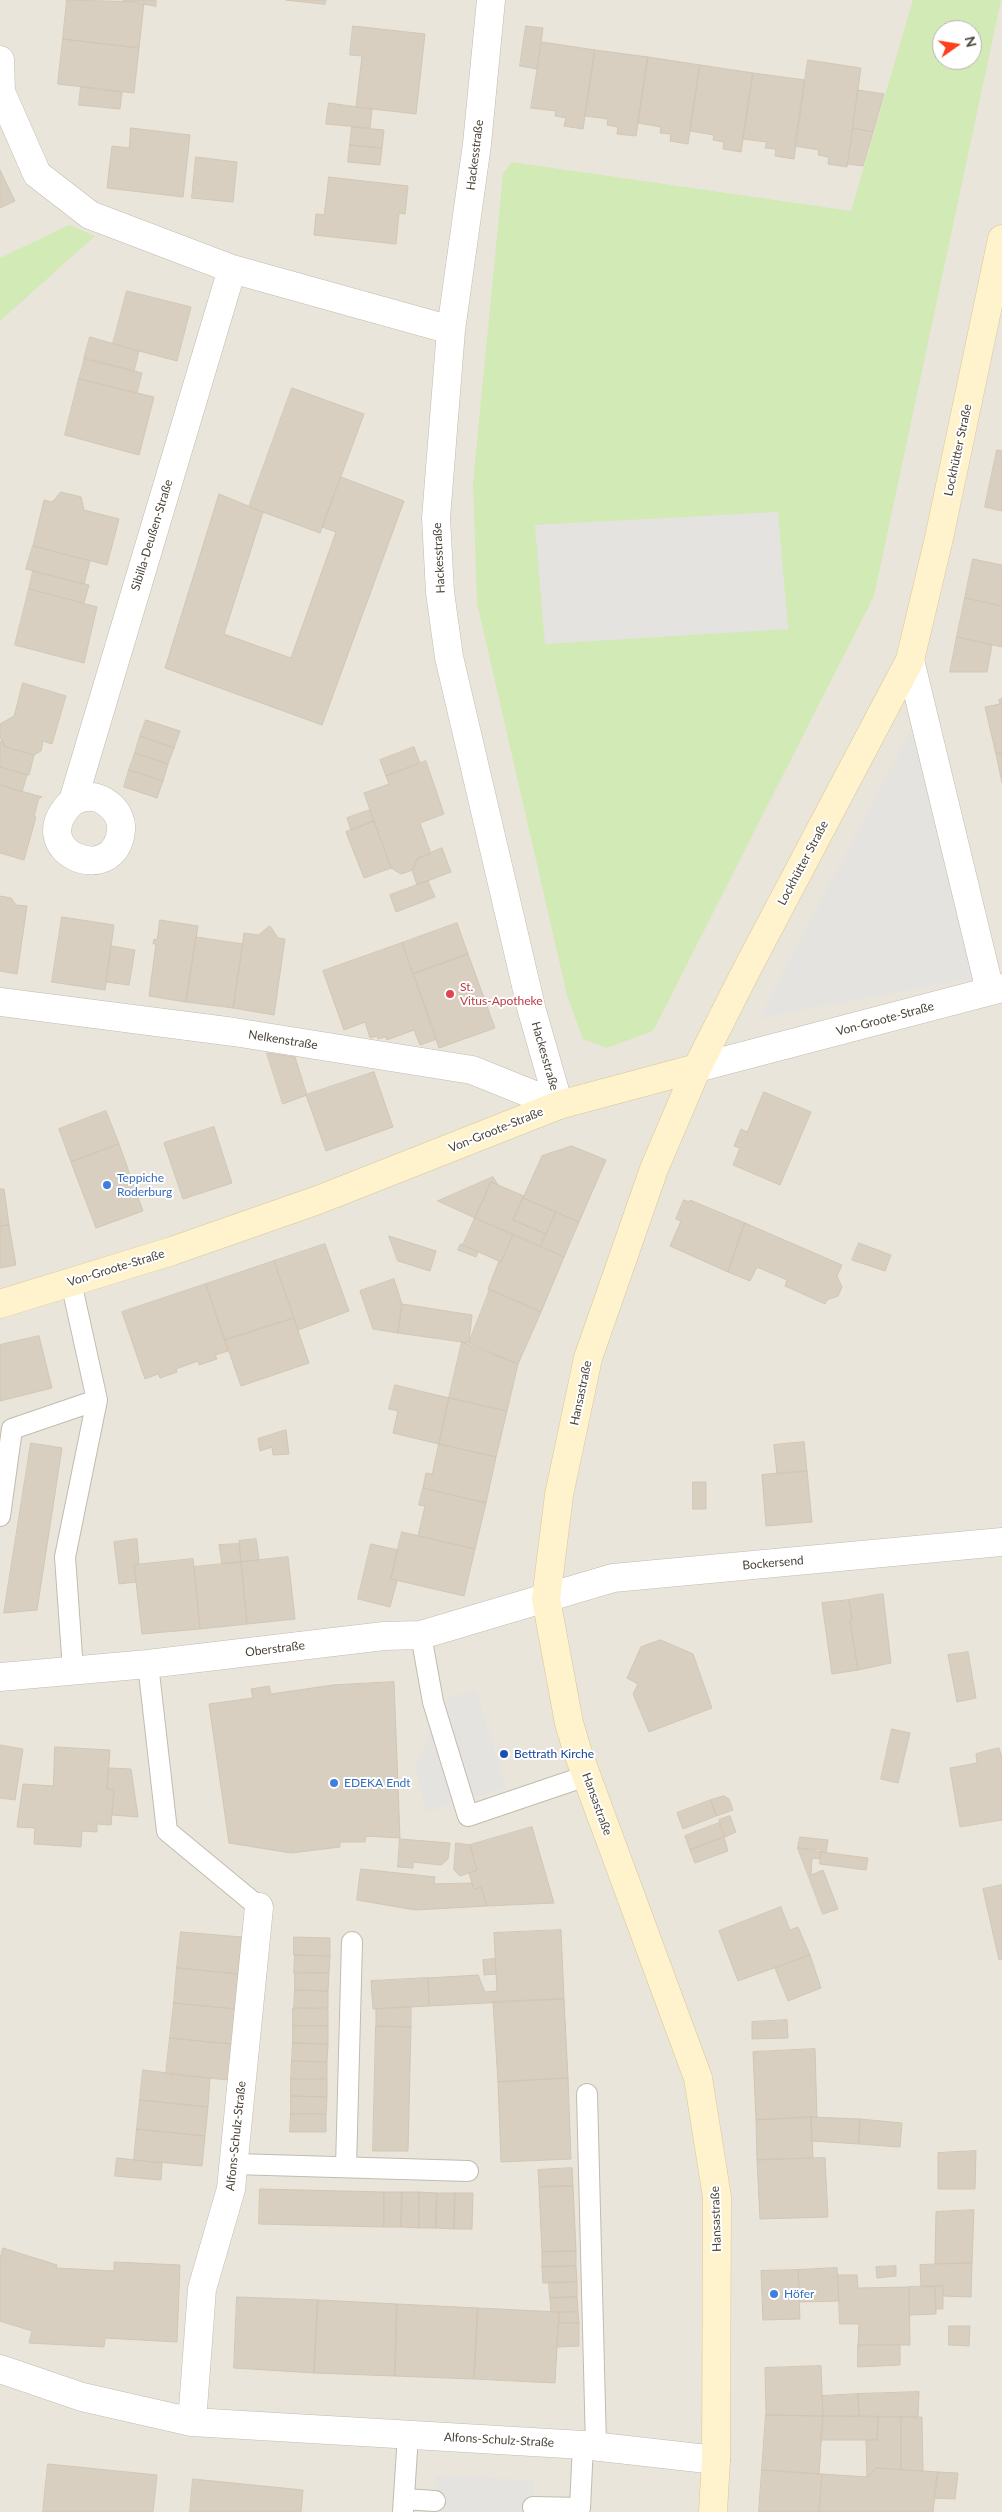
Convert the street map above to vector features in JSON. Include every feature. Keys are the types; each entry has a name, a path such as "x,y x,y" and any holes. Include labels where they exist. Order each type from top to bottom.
{"street":[{"name":"Hackesstraße","path":"491,0 477,144 451,330 436,518 440,592 449,658 532,1011 559,1105"},
{"path":"0,60 1,92 37,174 90,215 232,270 451,330"},
{"name":"Lockhütter Straße","path":"697,1068 910,660 939,538 1002,243"},
{"name":"Sibilla-Deußen-Straße","path":"72,801 232,270"},
{"name":"Lockhütter Straße","path":"910,660 996,990"},
{"name":"Von-Groote-Straße","path":"0,1304 172,1251 318,1200 559,1105 996,990"},
{"name":"Nelkenstraße","path":"0,1002 234,1032 472,1070 559,1105"},
{"name":"Hansastraße","path":"697,1068 654,1168 588,1358 559,1495 546,1599 569,1723 586,1776 698,2078 717,2197 716,2460 713,2512"},
{"name":"Bockersend","path":"546,1599 613,1578 1002,1542"},
{"name":"Oberstraße","path":"0,1677 148,1664 384,1636 421,1635 546,1599"},
{"name":"Alfons-Schulz-Straße","path":"192,2422 202,2289 231,2189 259,1907"},
{"name":"Alfons-Schulz-Straße","path":"0,2369 82,2397 192,2422 590,2445"},
{"path":"590,2445 716,2460"}],"lane":[{"path":"71,1282 97,1400 65,1557 73,1670"},
{"path":"0,1516 12,1429 97,1400"},
{"path":"421,1635 433,1702 468,1816 586,1776"},
{"path":"148,1664 168,1831 259,1907"},
{"path":"346,2167 352,1942"},
{"path":"533,2507 580,2508 590,2445 587,2094"},
{"path":"234,2164 468,2171"},
{"path":"408,2435 403,2506 435,2501"}],"shaded area":[{"path":"0,0 1002,0 1002,2512 0,2512"},
{"path":"778,512 788,629 545,644 535,525"},
{"path":"921,711 986,976 759,1018"},
{"path":"476,1690 506,1788 427,1812 415,1767 449,1698"},
{"path":"436,2475 534,2480 533,2512 435,2512"}],"green space":[{"path":"913,0 1001,0 874,596 653,1031 607,1048 583,1039 567,995 477,603 473,483 503,174 512,162 851,211"},
{"path":"69,225 95,236 0,321 0,258"}],"building":[{"path":"67,0 144,2 139,48 63,39"},
{"path":"123,0 156,0 156,6"},
{"path":"286,0 326,0 325,4"},
{"path":"353,26 425,34 416,114 356,107 362,56 350,55"},
{"path":"526,26 543,28 537,69 520,66"},
{"path":"63,39 139,48 134,93 58,84"},
{"path":"542,42 595,50 583,129 564,126 566,118 555,116 556,111 531,108"},
{"path":"595,50 648,57 636,136 617,134 618,127 607,125 608,119 585,116"},
{"path":"648,57 700,65 688,144 670,141 671,134 660,133 661,127 638,123"},
{"path":"808,60 861,68 847,167 828,164 829,157 818,155 819,150 795,146"},
{"path":"700,65 753,73 741,152 723,149 724,142 713,140 714,135 690,131"},
{"path":"753,73 805,80 794,159 775,156 776,149 765,148 767,142 743,139"},
{"path":"81,87 122,92 120,109 79,105"},
{"path":"858,90 884,94 873,132 853,128"},
{"path":"329,103 372,109 370,128 326,124"},
{"path":"352,127 384,130 382,148 350,145"},
{"path":"131,128 190,135 183,197 107,188 112,146 129,148"},
{"path":"853,128 873,132 863,166 848,164"},
{"path":"350,145 382,148 380,165 348,162"},
{"path":"196,157 237,162 233,202 192,198"},
{"path":"0,170 15,201 0,208"},
{"path":"329,177 408,186 405,214 399,213 396,244 314,235 316,214 324,215"},
{"path":"127,291 191,307 177,361 113,344"},
{"path":"90,337 139,351 134,371 84,359"},
{"path":"85,358 142,373 137,393 79,379"},
{"path":"79,379 154,397 139,455 65,435"},
{"path":"292,388 364,414 320,533 249,507"},
{"path":"997,450 1002,451 1002,511 985,507"},
{"path":"341,477 404,501 322,725 165,668 219,494 263,512 224,634 291,658 336,532 322,527"},
{"path":"61,492 81,497 84,510 119,519 107,565 33,546 44,500 52,502"},
{"path":"33,546 90,561 84,584 26,569"},
{"path":"973,559 1002,565 1002,606 965,598"},
{"path":"33,571 89,585 84,603 29,589"},
{"path":"29,589 97,607 84,663 15,645"},
{"path":"965,598 1002,606 1002,647 957,637"},
{"path":"957,637 992,645 987,672 950,672"},
{"path":"23,683 66,696 52,744 43,741 41,751 34,755 5,747 0,737 0,724 14,716"},
{"path":"1002,699 1002,753 996,754 985,707 1000,704 999,700"},
{"path":"146,720 180,731 174,748 140,736"},
{"path":"140,736 174,748 168,764 135,753"},
{"path":"2,741 5,747 34,755 29,775 0,767 0,742"},
{"path":"414,747 420,763 386,776 380,760"},
{"path":"135,753 168,764 163,781 129,770"},
{"path":"1002,753 1002,783 996,754"},
{"path":"426,761 444,814 420,823 431,854 417,859 413,870 401,874 391,868 364,793 389,784 386,776"},
{"path":"0,767 27,775 22,792 0,785"},
{"path":"129,770 163,781 157,798 124,787"},
{"path":"0,785 42,797 39,798 34,816 36,817 24,860 0,853"},
{"path":"370,810 374,821 351,830 347,818"},
{"path":"374,821 391,868 364,878 346,832"},
{"path":"442,848 451,872 417,885 412,870 417,859"},
{"path":"428,881 435,897 396,912 390,895"},
{"path":"0,896 11,898 16,905 27,906 17,974 0,971"},
{"path":"62,917 114,925 105,990 52,982"},
{"path":"160,920 198,926 186,1002 149,996 156,944 153,944 154,939 157,940"},
{"path":"457,923 468,954 413,974 402,943"},
{"path":"270,926 278,938 285,939 274,1015 233,1008 244,933 258,935"},
{"path":"196,937 243,944 233,1008 186,1002"},
{"path":"402,943 437,1039 420,1045 414,1030 387,1040 385,1037 378,1039 377,1036 370,1038 365,1022 344,1030 323,971"},
{"path":"111,946 135,950 129,985 106,982"},
{"path":"468,954 495,1028 439,1048 413,974"},
{"path":"267,1053 295,1057 307,1095 283,1104"},
{"path":"374,1072 393,1127 326,1151 306,1095"},
{"path":"764,1092 811,1112 780,1185 733,1165 740,1148 734,1146 741,1129 747,1132"},
{"path":"106,1111 119,1144 71,1162 59,1129"},
{"path":"214,1127 232,1183 183,1199 164,1143"},
{"path":"119,1144 143,1211 96,1228 71,1162"},
{"path":"572,1146 606,1160 579,1222 523,1198 542,1156"},
{"path":"493,1177 498,1185 491,1182 475,1218 438,1201"},
{"path":"491,1182 524,1196 513,1220 546,1234 541,1246 475,1218"},
{"path":"0,1189 4,1189 9,1225 0,1226"},
{"path":"523,1198 556,1212 546,1234 513,1220"},
{"path":"684,1200 689,1202 690,1200 745,1223 728,1272 670,1246 681,1221 676,1219"},
{"path":"556,1212 579,1222 564,1257 541,1246"},
{"path":"475,1218 513,1235 501,1262 463,1245"},
{"path":"745,1223 842,1265 837,1276 842,1287 838,1296 827,1300 825,1304 785,1286 787,1280 757,1267 750,1281 728,1272"},
{"path":"9,1225 16,1265 0,1268 0,1226"},
{"path":"513,1235 564,1257 541,1312 488,1289 499,1261 501,1262"},
{"path":"389,1236 436,1251 430,1271 398,1261"},
{"path":"859,1243 891,1255 885,1271 852,1260"},
{"path":"325,1244 349,1311 298,1330 274,1261"},
{"path":"461,1244 478,1252 476,1257 458,1250"},
{"path":"274,1261 294,1318 225,1340 206,1284"},
{"path":"394,1279 402,1304 398,1333 373,1329 360,1291"},
{"path":"206,1284 228,1351 215,1355 217,1359 199,1365 198,1361 176,1369 177,1372 160,1378 158,1374 145,1379 122,1312"},
{"path":"490,1289 541,1312 518,1364 469,1343"},
{"path":"402,1304 472,1315 469,1343 398,1333"},
{"path":"294,1318 309,1363 241,1386 225,1340"},
{"path":"39,1336 52,1388 0,1401 0,1345"},
{"path":"462,1342 518,1364 507,1411 449,1398"},
{"path":"395,1385 449,1398 439,1444 393,1433 398,1411 389,1409"},
{"path":"449,1398 507,1411 496,1457 439,1444"},
{"path":"286,1430 289,1454 273,1455 272,1447 260,1451 258,1439"},
{"path":"804,1442 807,1471 777,1474 774,1445"},
{"path":"31,1443 62,1448 37,1610 4,1613"},
{"path":"439,1444 496,1457 486,1503 423,1488 426,1473 432,1474"},
{"path":"807,1471 812,1522 766,1526 762,1475"},
{"path":"693,1482 706,1482 706,1509 693,1509"},
{"path":"423,1488 486,1503 475,1549 418,1536 425,1506 419,1505"},
{"path":"402,1532 475,1549 464,1596 391,1579"},
{"path":"137,1539 139,1564 134,1565 136,1582 119,1584 114,1542"},
{"path":"256,1539 259,1560 241,1562 239,1541"},
{"path":"239,1544 241,1562 222,1564 219,1545"},
{"path":"371,1544 398,1550 391,1579 397,1581 390,1607 358,1599"},
{"path":"288,1557 295,1619 247,1624 241,1562"},
{"path":"193,1559 200,1629 142,1634 134,1565"},
{"path":"241,1562 247,1624 200,1629 194,1567"},
{"path":"883,1594 891,1663 858,1670 850,1621 852,1620 849,1600"},
{"path":"849,1600 852,1620 850,1621 858,1670 832,1674 822,1603"},
{"path":"661,1640 693,1654 712,1708 649,1732 633,1694 638,1684 627,1678 641,1647"},
{"path":"968,1652 976,1698 957,1702 948,1655"},
{"path":"394,1682 400,1838 366,1836 365,1842 340,1842 340,1847 291,1853 229,1843 209,1704 253,1698 251,1689 269,1686 271,1694 333,1685"},
{"path":"892,1729 910,1733 898,1783 881,1779"},
{"path":"0,1745 23,1749 15,1800 0,1798"},
{"path":"55,1747 110,1750 107,1789 114,1790 111,1825 97,1824 97,1832 82,1831 81,1847 34,1844 35,1828 17,1827 23,1784 53,1786"},
{"path":"999,1748 1002,1758 1002,1820 960,1827 950,1768 977,1763 976,1754"},
{"path":"109,1768 131,1769 138,1817 112,1815 114,1790 107,1789"},
{"path":"724,1796 729,1799 733,1810 716,1816 711,1800"},
{"path":"711,1800 716,1816 683,1829 677,1813"},
{"path":"730,1816 736,1832 725,1837 719,1820"},
{"path":"719,1823 724,1837 690,1850 685,1836"},
{"path":"532,1827 554,1903 487,1906 481,1887 474,1889 469,1873 477,1870 470,1845"},
{"path":"724,1837 728,1851 695,1863 690,1850"},
{"path":"800,1837 828,1840 826,1853 798,1848"},
{"path":"400,1839 450,1843 448,1859 441,1865 413,1862 413,1868 398,1867"},
{"path":"456,1843 470,1845 477,1870 460,1876 454,1870"},
{"path":"798,1848 821,1850 820,1859 812,1858 811,1875 823,1870 838,1909 823,1914"},
{"path":"821,1852 868,1858 866,1870 820,1864"},
{"path":"361,1869 435,1877 434,1884 472,1883 474,1889 481,1887 487,1906 415,1910 357,1900"},
{"path":"1002,1885 1002,1959 999,1960 983,1889"},
{"path":"781,1907 790,1930 798,1927 810,1955 738,1981 719,1931"},
{"path":"561,1930 564,1999 429,2006 428,1978 478,1975 485,1992 497,1991 494,1933"},
{"path":"181,1932 242,1937 238,1974 177,1968"},
{"path":"294,1937 330,1938 330,1956 294,1955"},
{"path":"295,1955 330,1956 329,1973 294,1973"},
{"path":"810,1955 821,1988 788,2001 775,1968"},
{"path":"495,1959 496,1974 484,1975 483,1960"},
{"path":"177,1968 238,1974 235,2009 174,2003"},
{"path":"295,1972 329,1973 328,1991 295,1990"},
{"path":"428,1978 429,2006 373,2009 371,1981"},
{"path":"295,1990 328,1991 328,2008 294,2008"},
{"path":"564,1999 568,2078 498,2082 493,2002"},
{"path":"174,2003 235,2009 232,2044 170,2038"},
{"path":"411,2007 411,2027 376,2026 376,2009"},
{"path":"293,2008 328,2009 328,2026 293,2026"},
{"path":"787,2020 788,2038 752,2039 752,2022"},
{"path":"293,2026 328,2026 328,2044 293,2043"},
{"path":"376,2026 411,2027 408,2151 373,2151"},
{"path":"170,2038 232,2044 229,2080 166,2074"},
{"path":"293,2043 328,2044 327,2062 292,2061"},
{"path":"815,2049 817,2117 756,2120 753,2052"},
{"path":"292,2061 327,2062 327,2079 291,2079"},
{"path":"143,2070 210,2078 208,2107 140,2100"},
{"path":"568,2078 571,2159 501,2162 498,2082"},
{"path":"291,2079 327,2079 327,2097 291,2096"},
{"path":"291,2096 327,2097 326,2114 291,2114"},
{"path":"140,2100 208,2107 205,2136 137,2129"},
{"path":"291,2114 326,2114 326,2132 290,2132"},
{"path":"811,2117 860,2119 859,2144 812,2141"},
{"path":"811,2117 813,2158 757,2160 756,2120"},
{"path":"860,2119 902,2123 900,2147 859,2144"},
{"path":"137,2129 205,2136 202,2166 134,2160"},
{"path":"976,2151 975,2189 938,2189 938,2153"},
{"path":"117,2158 162,2163 161,2180 115,2176"},
{"path":"825,2158 828,2217 760,2219 757,2160"},
{"path":"572,2168 573,2186 539,2187 538,2170"},
{"path":"573,2186 576,2251 542,2252 539,2187"},
{"path":"260,2189 384,2192 384,2227 259,2224"},
{"path":"384,2192 402,2192 401,2227 384,2227"},
{"path":"402,2192 419,2192 419,2228 401,2227"},
{"path":"419,2192 437,2193 436,2228 419,2228"},
{"path":"437,2193 455,2193 454,2229 436,2228"},
{"path":"455,2193 473,2193 472,2229 454,2229"},
{"path":"974,2210 972,2263 935,2264 936,2212"},
{"path":"3,2248 57,2265 56,2268 114,2271 114,2262 180,2265 177,2342 105,2338 104,2347 29,2343 32,2331 0,2321 0,2259"},
{"path":"576,2251 576,2266 542,2267 542,2252"},
{"path":"972,2263 971,2297 943,2296 943,2286 921,2287 920,2265"},
{"path":"576,2266 577,2282 543,2283 542,2267"},
{"path":"896,2266 896,2276 877,2278 876,2267"},
{"path":"837,2268 839,2301 800,2302 798,2270"},
{"path":"798,2270 800,2319 763,2320 761,2271"},
{"path":"838,2275 857,2275 858,2288 909,2287 910,2345 858,2345 859,2324 840,2324"},
{"path":"549,2282 577,2282 577,2297 550,2298"},
{"path":"935,2286 943,2286 943,2309 936,2309"},
{"path":"935,2286 936,2314 909,2315 909,2287"},
{"path":"237,2297 318,2300 314,2373 234,2368"},
{"path":"577,2297 578,2312 551,2312 550,2298"},
{"path":"318,2300 397,2304 395,2376 314,2373"},
{"path":"397,2304 478,2308 474,2379 395,2376"},
{"path":"478,2308 559,2312 555,2383 474,2379"},
{"path":"578,2312 579,2323 559,2323 559,2313"},
{"path":"559,2323 579,2323 579,2346 557,2347"},
{"path":"949,2326 970,2326 969,2346 949,2345"},
{"path":"858,2345 900,2345 900,2365 858,2367"},
{"path":"821,2366 823,2416 766,2415 765,2368"},
{"path":"919,2392 918,2417 859,2416 858,2394"},
{"path":"858,2394 859,2416 823,2416 822,2396"},
{"path":"766,2415 823,2416 819,2474 762,2470"},
{"path":"823,2416 878,2417 877,2440 821,2440"},
{"path":"878,2417 901,2417 901,2470 877,2468 867,2477 866,2440 877,2440"},
{"path":"901,2417 922,2417 923,2471 901,2470"},
{"path":"48,2464 157,2475 153,2512 43,2512"},
{"path":"877,2468 938,2472 933,2512 819,2512 822,2474 867,2477"},
{"path":"762,2470 822,2474 819,2512 759,2512"},
{"path":"938,2472 958,2473 955,2499 934,2498"},
{"path":"193,2479 303,2490 301,2512 190,2512"}],"place":[{"name":"St. Vitus-Apotheke","path":"450,994"},
{"name":"Teppiche Roderburg","path":"107,1185"},
{"name":"Bettrath Kirche","path":"504,1754"},
{"name":"EDEKA Endt","path":"334,1783"},
{"name":"Höfer","path":"774,2294"}]}
